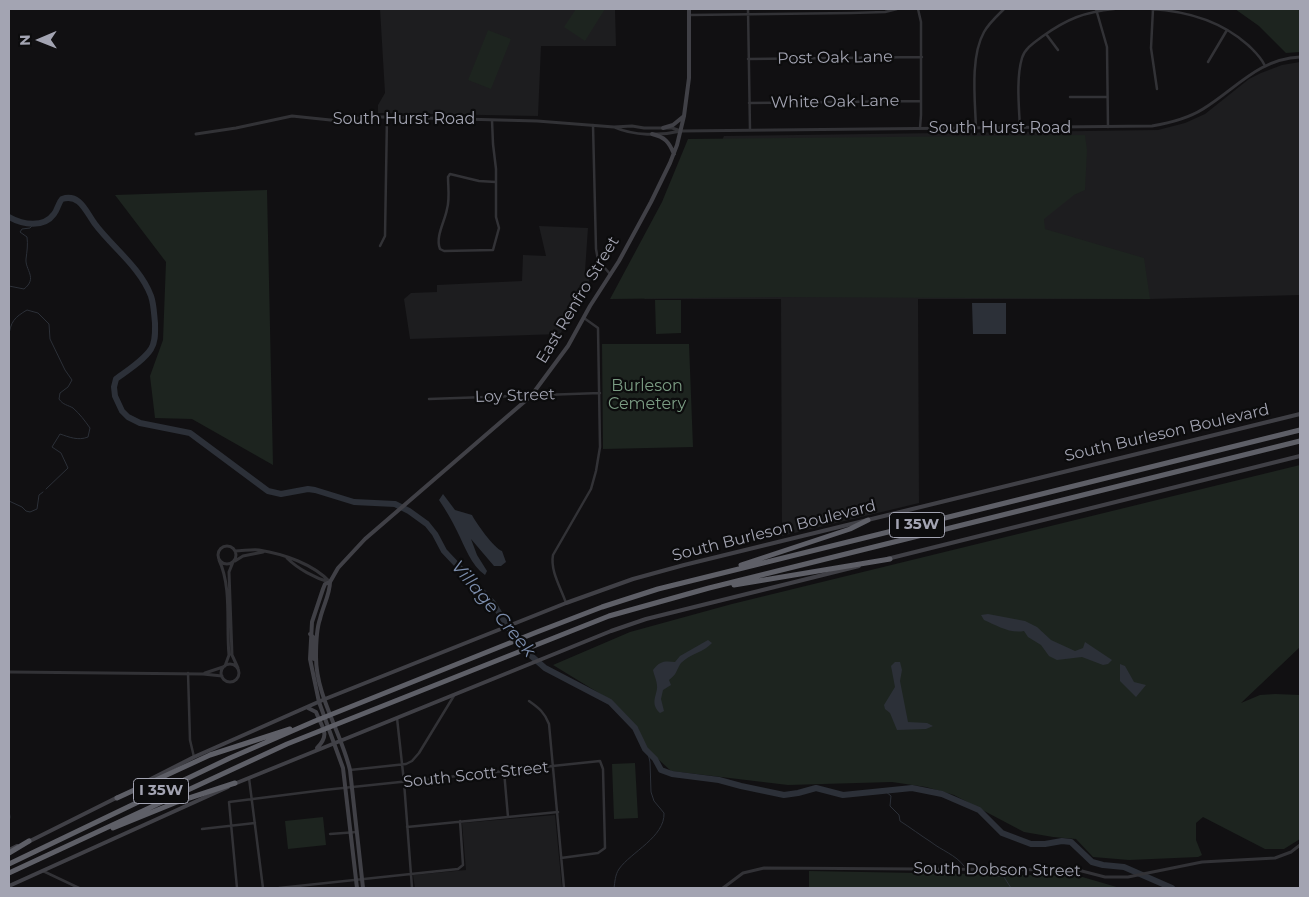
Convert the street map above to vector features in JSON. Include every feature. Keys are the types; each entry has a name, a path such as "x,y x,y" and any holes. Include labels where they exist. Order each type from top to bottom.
{"highway":[{"name":"I 35W","path":"9,864 230,758 315,721 500,646 634,596 1300,430"},
{"name":"I 35W","path":"9,873 249,761 318,731 544,641 628,610 709,588 1300,441"},
{"path":"710,576 850,529 868,520"},
{"path":"709,588 890,558"},
{"path":"117,798 227,749 315,721"},
{"path":"67,846 72,846 177,802 234,783"},
{"path":"9,853 29,841"}],"main road":[{"name":"East Renfro Street","path":"363,888 350,770 325,699 316,663 319,621 330,589 330,582 338,568 350,554 531,396 568,346 619,261 674,154 684,116 689,78 689,9"},
{"path":"663,128 673,126 684,116"},
{"path":"652,134 666,140 674,154"},
{"name":"South Burleson Boulevard","path":"9,850 117,798 194,757 325,699 566,603 633,579 1300,414"},
{"path":"9,886 220,792 234,783 610,630 646,619 1300,456"},
{"name":"East Renfro Street","path":"330,582 325,584 314,614 310,634 310,659 319,702 334,742"},
{"path":"310,634 313,637 313,653 316,663"},
{"path":"306,708 311,708 316,712 325,736 324,741 316,750"},
{"path":"334,742 343,768 357,888"}],"street":[{"path":"748,9 750,130"},
{"path":"690,15 885,12 897,9"},
{"path":"918,9 921,22 922,57 920,128"},
{"path":"976,128 976,64 979,44 985,31 1004,9"},
{"path":"1020,128 1020,67 1022,56 1029,47 1063,22 1096,10 1114,9"},
{"path":"1157,89 1151,48 1152,9 1189,14 1210,21 1242,40 1260,56 1265,66"},
{"path":"1096,10 1106,47 1108,127"},
{"path":"1208,62 1227,30"},
{"path":"1046,34 1058,50"},
{"name":"Post Oak Lane","path":"748,59 922,57"},
{"name":"South Hurst Road","path":"614,127 634,133 652,134 681,131 1152,126 1178,120 1203,109 1241,80 1265,66 1278,61 1300,57"},
{"path":"1070,97 1107,97"},
{"name":"White Oak Lane","path":"749,103 921,101"},
{"name":"South Hurst Road","path":"196,134 292,116 340,120 387,117 492,120 614,127 672,128 681,131"},
{"path":"380,246 385,236 387,117"},
{"path":"492,120 496,182 496,217 499,228 493,250 440,249 438,245 447,209 448,177 450,174 479,181 496,182"},
{"path":"593,125 596,249 598,260 610,274"},
{"path":"566,603 554,572 552,559 555,550 591,489 600,447 598,328 584,317"},
{"name":"Loy Street","path":"429,399 600,393"},
{"path":"236,551 234,562 228,572 232,655 240,674 234,681 225,681 221,671 229,655 226,582 224,568 219,560 219,550 224,546 231,546 236,551 257,550 295,559 323,574 330,582"},
{"path":"219,560 226,564 234,562 243,556 266,552"},
{"path":"203,674 232,664 238,668"},
{"path":"9,672 203,674 222,676"},
{"path":"188,674 190,740 194,757"},
{"path":"350,770 402,764 412,761 418,755 456,692"},
{"path":"529,701 540,708 549,724 564,888"},
{"path":"397,716 412,888"},
{"name":"South Scott Street","path":"231,827 228,802 600,762 603,769 604,850 598,853 561,858"},
{"path":"504,771 508,817"},
{"path":"249,777 263,888"},
{"path":"407,827 558,812"},
{"path":"279,888 308,887 333,882 458,869 464,865 460,821"},
{"path":"202,829 255,823"},
{"path":"231,827 237,888"},
{"path":"330,834 357,832"},
{"name":"South Dobson Street","path":"723,888 743,873 764,868 1078,870 1116,878 1202,862 1275,858 1291,852 1300,845"},
{"path":"43,871 79,888"},
{"path":"333,882 334,888"}],"shaded area":[{"path":"380,9 615,9 616,46 541,46 538,116 378,113 378,105 385,93"},
{"path":"1300,62 1300,295 1150,299 918,299 919,503 782,536 781,299 644,299 724,136 1158,130 1185,123 1205,114 1249,79 1261,73 1282,65"},
{"path":"539,226 588,228 585,271 590,274 588,289 560,334 410,339 404,299 411,293 437,292 437,285 522,281 523,255 546,256"},
{"path":"972,303 1006,303 1006,334 973,334"},
{"path":"443,494 455,510 472,515 490,540 502,551 506,562 501,566 494,566 471,539 477,555 487,571 485,575 480,571 469,555 439,500"},
{"path":"988,614 1025,621 1037,627 1051,640 1075,651 1083,648 1085,642 1112,660 1108,664 1103,665 1082,657 1057,660 1049,656 1041,645 1028,637 1024,631 1008,630 984,620 981,615"},
{"path":"708,640 712,643 681,663 669,680 671,685 663,690 661,699 664,711 660,713 654,702 657,682 653,670 662,662 675,662 680,656"},
{"path":"895,662 900,662 902,670 900,681 908,722 927,723 933,726 926,729 897,730 890,713 885,709 884,705 895,687 891,666"},
{"path":"1120,664 1125,666 1134,682 1146,685 1136,697 1120,681"},
{"path":"555,815 562,888 415,888 413,875 466,870 462,823"}],"green space":[{"path":"576,9 605,9 585,41 564,27"},
{"path":"1235,9 1300,9 1300,52 1286,53 1259,26"},
{"path":"488,30 511,39 491,89 468,80"},
{"path":"1085,135 1087,150 1085,190 1074,195 1044,219 1045,229 1144,258 1150,299 781,297 610,299 662,202 688,139"},
{"path":"267,190 273,465 192,419 155,418 150,376 163,340 166,262 115,195"},
{"path":"655,300 681,300 681,333 656,334"},
{"name":"Burleson Cemetery","path":"602,344 689,344 693,447 603,449"},
{"path":"1300,465 1300,647 1241,703 1260,695 1300,695 1300,839 1284,849 1265,849 1203,817 1196,823 1196,840 1202,855 1198,857 1129,860 1093,857 1076,839 1024,832 954,795 926,787 892,782 788,785 671,771 646,748 638,728 612,701 553,665 630,632 732,604"},
{"path":"635,763 638,818 614,819 612,764"},
{"path":"323,817 326,845 288,849 285,821"},
{"path":"809,871 1079,876 1120,888 809,888"}],"waterway":[{"name":"Village Creek","path":"9,217 33,224 45,222 55,212 62,199 68,198 78,201 102,233 133,267 146,286 153,306 155,323 154,343 144,357 116,379 114,387 115,396 122,411 128,417 140,423 190,433 268,491 281,494 308,489 354,502 395,504 409,511 427,524 444,551 493,603 520,646 545,668 610,702 635,728 645,749 655,759 661,770 672,774 719,780 784,795 816,788 843,795 912,788 942,794 979,810 1002,833 1031,844 1071,842 1092,862 1124,867 1172,888"},
{"path":"9,286 24,289 30,281 31,278 26,263 27,237 20,232 22,229 30,228 35,223"},
{"path":"9,336 14,320 27,310 38,313 49,324 50,339 72,380 68,387 60,393 59,399 76,410 90,428 88,437 81,439 60,434 52,447 61,453 68,468 46,489"},
{"path":"9,501 30,512 37,509 39,495 43,492"},
{"path":"614,888 619,869 653,837 663,822 664,813 654,801 651,792 648,753"},
{"path":"885,791 891,796 890,806 899,815 900,821 953,856 964,866"},
{"path":"9,810 9,822"},
{"path":"971,871 1004,877 1011,888"}]}
